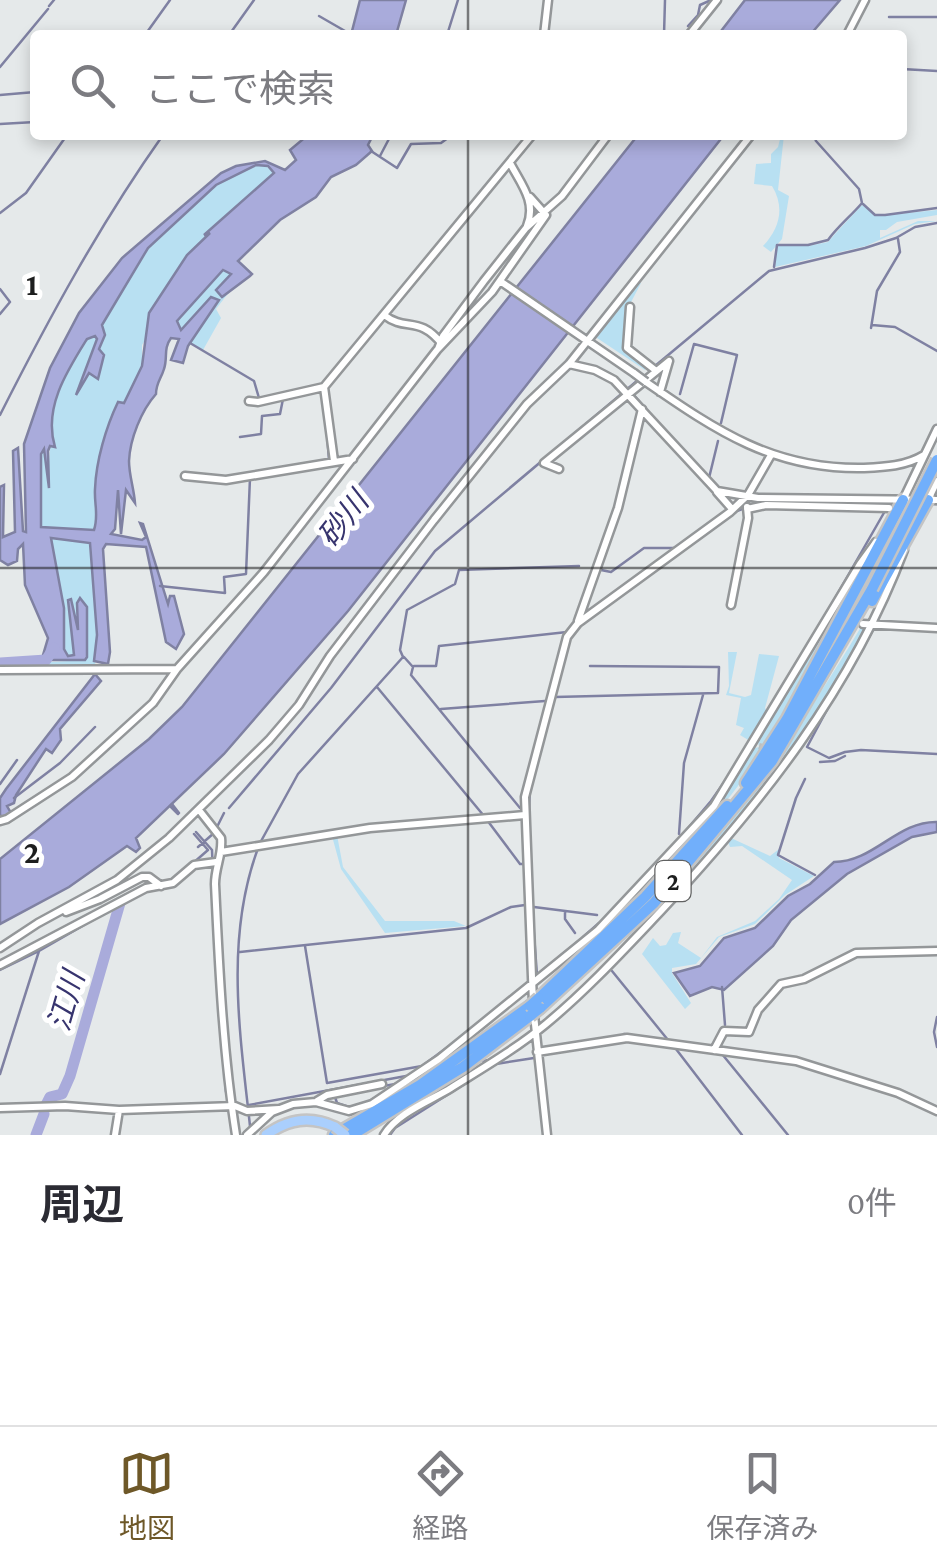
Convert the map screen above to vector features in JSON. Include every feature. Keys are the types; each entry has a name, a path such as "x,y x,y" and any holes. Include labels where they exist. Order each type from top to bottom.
{"highway":[{"name":"2","path":"348,1135 450,1075 535,1007 654,902 727,818 788,738 872,589 937,460"},
{"path":"746,784 786,719 903,500"},
{"path":"788,738 932,500"},
{"name":"2","path":"334,1131 420,1085 535,1007 645,897 746,784 836,654"}],"main road":[{"path":"266,1135 295,1120 314,1120 348,1135"}],"street":[{"path":"545,30 548,0"},
{"path":"693,30 717,0"},
{"path":"850,30 865,0"},
{"path":"249,401 324,387 528,140"},
{"path":"526,228 562,196 604,140"},
{"path":"0,948 117,880 198,810 299,705 330,656 434,520 526,404 569,364 747,140"},
{"path":"510,163 530,198 546,211"},
{"path":"0,821 72,776 154,703 177,668 264,572 440,345 526,228 530,198"},
{"path":"440,345 504,284 546,211"},
{"path":"504,284 723,434 771,455 825,467 898,466 924,455"},
{"path":"630,307 627,348 653,368"},
{"path":"385,316 423,326 440,345"},
{"path":"558,469 544,462 653,368 670,361 660,392"},
{"path":"569,364 606,374 628,392 732,510"},
{"path":"324,387 334,461"},
{"path":"578,623 618,508 642,409"},
{"path":"903,500 937,429"},
{"path":"732,604 746,503 771,455"},
{"path":"185,476 226,480 354,458"},
{"path":"898,466 908,471 911,481"},
{"path":"547,1135 535,1033 526,787 566,637 578,623 746,503 758,498 932,500 937,481"},
{"path":"718,491 746,503 766,505 889,508"},
{"path":"316,1102 349,1111 372,1104 440,1059 613,921 714,806 756,745 860,564 892,521"},
{"path":"384,1135 407,1114 535,1033 712,855 810,732 868,624 912,530"},
{"path":"868,624 937,628"},
{"path":"0,670 177,668"},
{"path":"198,810 219,834 221,852"},
{"path":"236,1135 229,1107 213,862 221,852 370,828 526,814"},
{"path":"0,965 146,888 173,883 194,865 213,862"},
{"path":"58,912 100,899 142,876 161,886"},
{"path":"714,1048 724,1031 748,1032 758,1010 776,987 804,979 852,954 937,951"},
{"path":"537,1056 627,1038 714,1048 820,1067 898,1092 937,1110"},
{"path":"0,1108 279,1109 382,1084"},
{"path":"247,1135 279,1109"},
{"path":"115,1135 119,1110"}],"shaded area":[{"path":"783,140 778,190 789,196 782,239 771,252 763,246 777,225 778,202 772,186 754,184 756,164 771,163 771,154"},
{"path":"256,165 274,172 208,232 209,237 142,345 142,366 124,403 112,415 106,436 97,475 94,530 41,527 41,454 44,449 48,473 54,403 68,369 87,338 95,336 77,394 89,373 96,378 104,355 99,349 105,335 102,325 148,248 216,185"},
{"path":"862,205 877,216 937,210 937,215 897,222 880,230 880,238 918,221 937,221 915,224 866,246 775,267 777,246 828,242"},
{"path":"223,270 231,274 226,282 220,283 222,297 230,291 216,309 221,318 203,350 190,342 211,297 180,331 177,321"},
{"path":"641,283 629,306 625,347 646,364 645,370 594,336 635,285"},
{"path":"50,538 89,542 97,635 95,666 0,668 86,660 87,607 77,620 78,631 68,600 74,655 68,656 64,650 64,608"},
{"path":"831,626 782,721 740,784 680,855 615,919 703,822 759,747 758,742 824,628"},
{"path":"861,627 867,630 769,781 632,938 626,936 753,789"},
{"path":"728,652 737,652 729,693 745,697 751,695 759,654 779,656 767,712 750,741 740,735 744,728 736,725 741,698 726,695"},
{"path":"337,835 343,867 385,921 454,921 466,926 385,933 341,869 332,836"},
{"path":"731,838 770,856 779,849 779,858 814,876 785,895 755,924 719,937 696,964 672,968 691,1003 685,1009 642,954 653,938 660,946 666,945 673,933 681,932 678,943 701,958 717,937 755,921 779,899 792,880 742,846 730,847"}],"water":[{"path":"360,0 406,0 397,30 352,30"},
{"path":"745,0 840,0 814,30 722,30"},
{"path":"302,140 370,140 368,145 372,151 356,165 331,177 316,197 280,220 238,261 250,276 222,297 216,290 231,274 223,270 177,321 181,330 211,297 219,300 188,346 183,363 171,360 179,339 171,338 166,349 156,394 141,417 132,444 129,466 135,503 126,490 121,534 118,490 115,529 111,534 142,540 146,537 140,523 143,524 168,604 170,596 174,596 184,634 176,649 166,642 146,547 106,544 103,549 110,652 108,664 94,661 97,635 90,543 51,538 64,608 64,649 68,656 74,655 68,600 71,599 78,630 80,598 87,607 87,657 49,660 43,655 48,638 25,585 23,544 18,549 17,561 8,565 0,560 0,487 4,485 3,537 15,532 13,451 18,448 26,532 24,444 50,368 79,313 122,258 221,173 265,161 285,170 296,160 290,150","holes":["256,165 268,166 274,173 204,235 210,233 187,255 149,313 142,366 124,403 118,402 102,444 94,530 41,527 41,454 44,449 49,488 48,451 50,446 55,447 55,404 87,339 97,339 76,395 89,373 98,379 104,355 99,349 105,335 102,325 148,248 216,185"]},
{"name":"砂川","path":"634,140 720,140 348,611 224,754 136,838 140,848 136,852 127,846 69,887 0,924 0,859 149,739 182,707"},
{"path":"95,674 101,681 60,729 61,740 52,753 46,749 14,803 7,806 11,813 3,818 0,798"},
{"path":"937,822 937,832 912,837 847,874 791,920 773,946 724,990 712,987 690,996 674,973 700,966 724,938 755,928 788,896 810,884 834,862 861,856 910,828"}],"waterway":[{"path":"49,6 54,0"},
{"path":"149,30 170,0"},
{"path":"233,30 254,0"},
{"path":"449,30 458,0"},
{"path":"664,30 665,0"},
{"path":"688,26 698,15 700,5 711,0"},
{"path":"31,30 48,9"},
{"path":"319,16 343,30"},
{"path":"889,17 937,17"},
{"path":"548,26 548,30"},
{"path":"0,67 30,31"},
{"path":"907,69 937,71"},
{"path":"0,95 30,92"},
{"path":"0,124 30,122"},
{"path":"0,213 26,193 63,140"},
{"path":"0,415 76,272 160,140"},
{"path":"380,156 388,140"},
{"path":"371,151 397,168 411,144 445,140"},
{"path":"523,152 531,140"},
{"path":"774,267 777,245 808,245 828,240 862,203 859,189 816,140"},
{"path":"863,204 875,215 937,208"},
{"path":"408,291 466,220"},
{"path":"655,366 769,271 865,248 915,227 937,223"},
{"path":"871,328 877,291 900,252 898,239"},
{"path":"0,289 10,302 0,314"},
{"path":"872,325 895,327 937,351"},
{"path":"190,343 254,381 259,398"},
{"path":"680,394 694,344 737,355 721,423"},
{"path":"229,808 331,688 435,551 638,380"},
{"path":"632,393 660,425"},
{"path":"240,437 261,434 262,416 280,414 283,399"},
{"path":"326,421 329,460"},
{"path":"709,478 718,441"},
{"path":"160,586 225,593 224,577 246,574 250,478"},
{"path":"737,511 758,503 788,502"},
{"path":"856,504 889,504"},
{"path":"811,640 885,511"},
{"path":"581,625 736,512"},
{"path":"601,570 611,572 644,548 675,548"},
{"path":"260,843 298,774 403,657 400,650 407,610 455,584 459,570 579,566"},
{"path":"861,652 874,628"},
{"path":"414,666 436,666 439,646 567,632"},
{"path":"0,663 46,660 54,648"},
{"path":"404,657 413,667 411,675 520,808"},
{"path":"555,697 718,693 719,667 590,666"},
{"path":"377,687 484,816"},
{"path":"836,693 807,747 829,758 845,752"},
{"path":"679,834 684,763 703,695"},
{"path":"441,709 545,701"},
{"path":"14,798 60,763 95,727"},
{"path":"845,752 937,754"},
{"path":"820,762 845,756"},
{"path":"0,784 17,760"},
{"path":"672,847 732,771"},
{"path":"805,779 778,855 815,875"},
{"path":"529,810 530,788"},
{"path":"172,804 179,813"},
{"path":"170,806 178,814"},
{"path":"198,847 214,833 224,813"},
{"path":"487,820 520,864 524,864"},
{"path":"196,832 212,850 213,876"},
{"path":"192,864 208,850 194,834"},
{"path":"250,1126 239,1022 238,953 247,885 257,851"},
{"name":"江川","path":"46,1105 50,1097 62,1094 70,1076 120,903"},
{"path":"240,952 466,928 511,907 525,905"},
{"path":"534,907 597,915"},
{"path":"532,908 537,975"},
{"path":"565,912 565,919 575,933"},
{"path":"0,1074 39,951 98,917"},
{"path":"583,937 599,923"},
{"path":"214,929 226,1092"},
{"path":"536,976 581,939"},
{"path":"305,946 327,1083 422,1066 460,1038"},
{"path":"0,970 37,952"},
{"path":"612,971 668,1040"},
{"path":"722,987 725,1025"},
{"path":"937,1017 937,1047"},
{"path":"624,1034 711,1046"},
{"path":"676,1049 742,1135"},
{"path":"722,1054 788,1135"},
{"path":"390,1135 395,1128 496,1064 534,1058"},
{"path":"483,1061 489,1060"},
{"path":"249,1105 406,1076"},
{"path":"384,1086 401,1083"},
{"path":"364,1104 383,1093"},
{"path":"335,1097 337,1103 352,1108"},
{"name":"江川","path":"36,1135 44,1114"}],"tunnel":[{"path":"759,746 785,753"}]}
